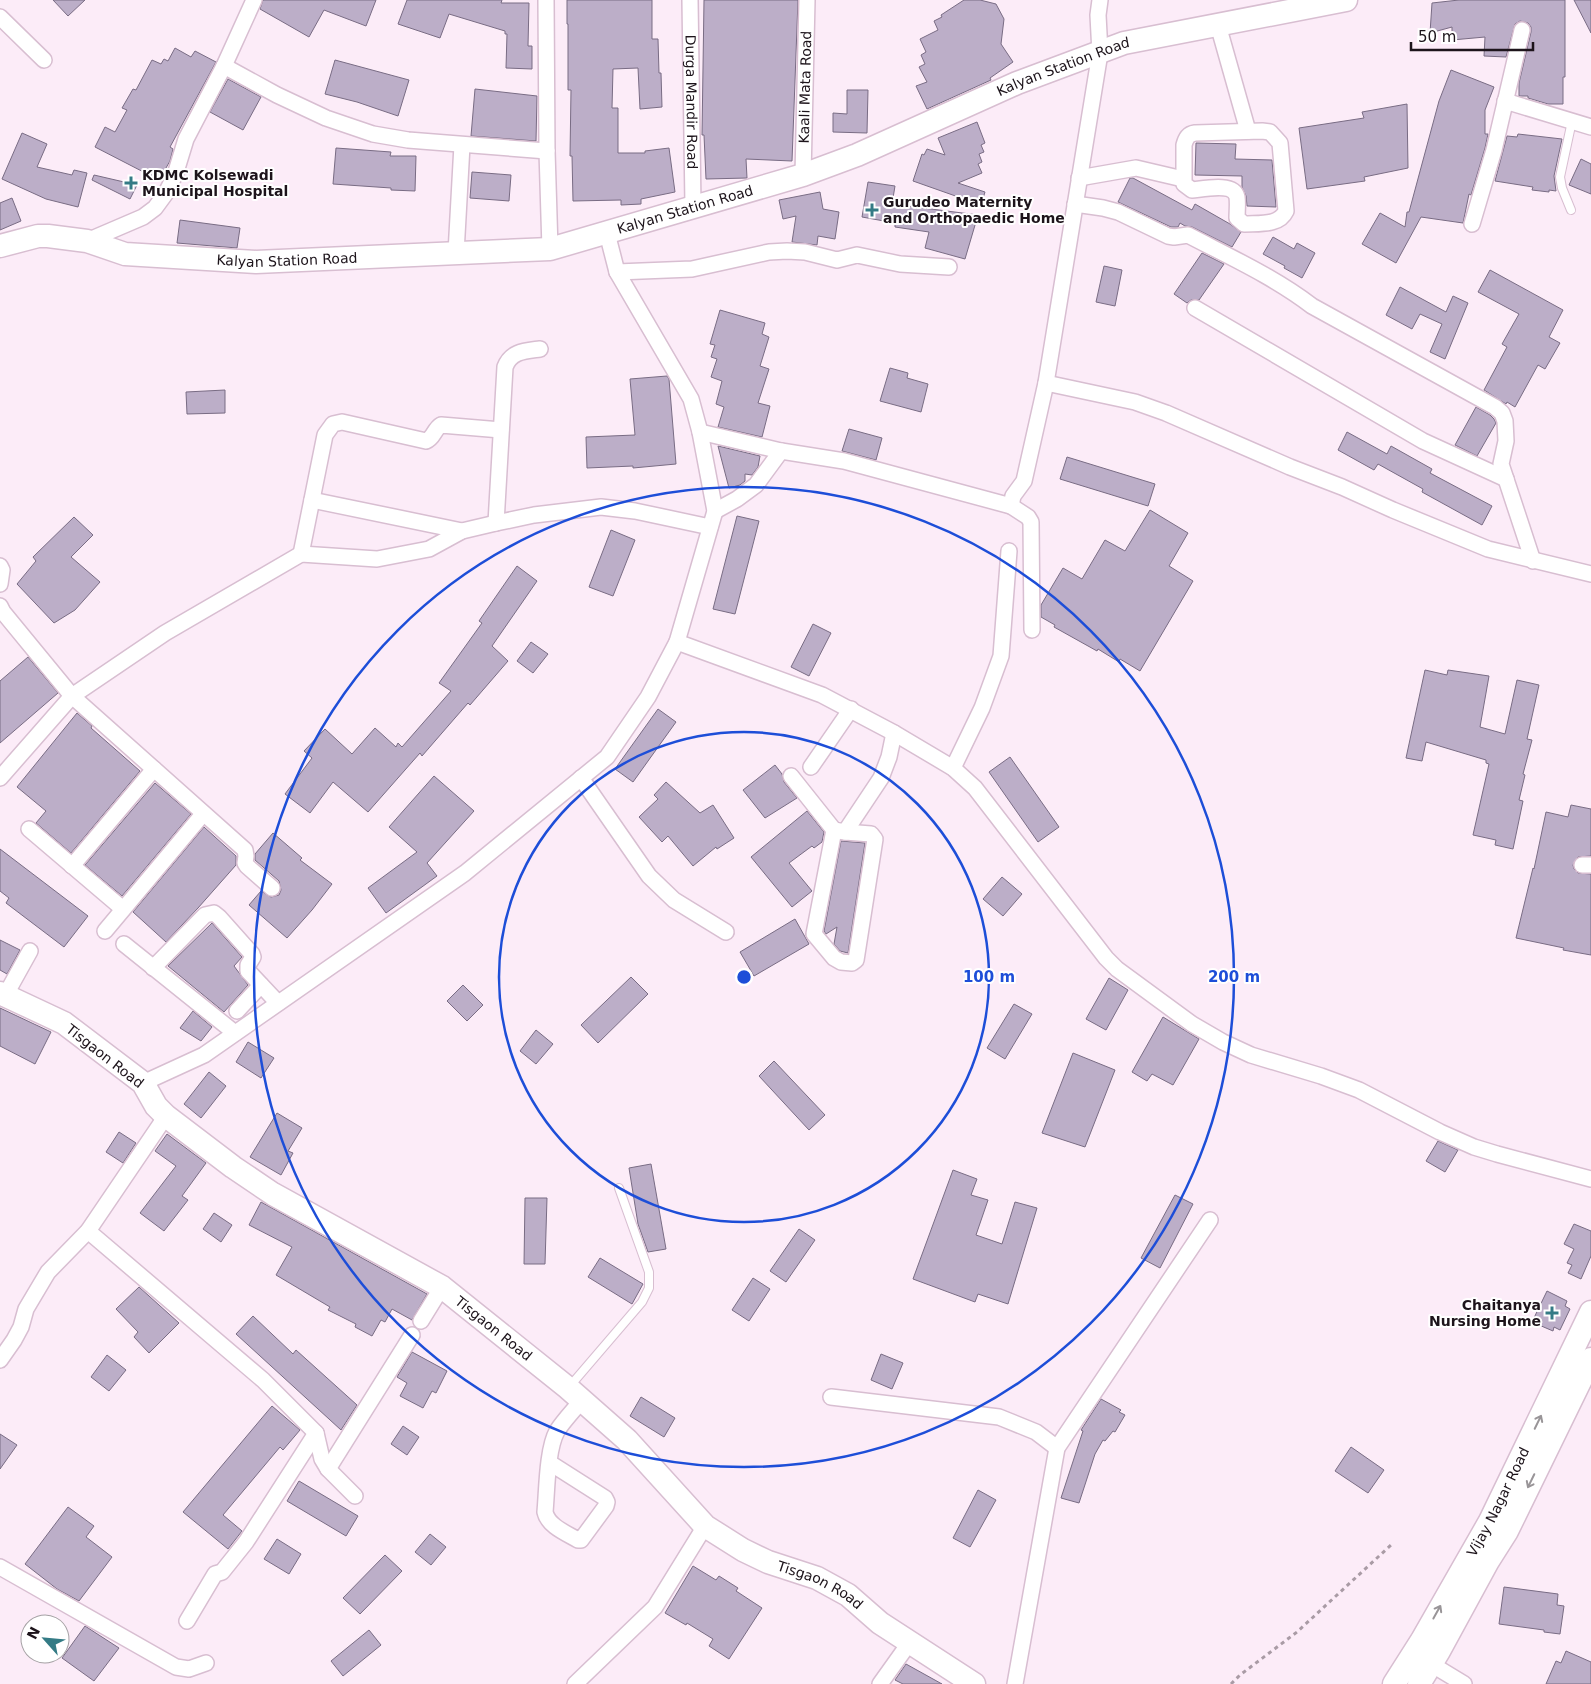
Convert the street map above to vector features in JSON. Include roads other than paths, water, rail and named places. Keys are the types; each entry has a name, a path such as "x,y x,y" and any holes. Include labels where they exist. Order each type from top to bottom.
{"street":[{"path":"87,241 143,217 155,208 166,193 186,139 224,66 254,0"},
{"path":"546,0 546,151 550,249"},
{"name":"Durga Mandir Road","path":"690,0 692,206"},
{"name":"Kaali Mata Road","path":"803,175 807,0"},
{"path":"1011,506 1013,496 1024,481 1046,383 1100,53 1098,15 1100,0"},
{"name":"Kalyan Station Road","path":"0,246 38,236 87,241 125,254 256,262 550,249 803,175 857,155 1017,84 1124,43 1218,25 1285,6 1346,0"},
{"path":"0,17 44,60"},
{"path":"1218,25 1248,132"},
{"path":"1472,224 1494,150 1522,30"},
{"path":"224,66 277,95 326,118 373,134 408,140 546,151"},
{"path":"1505,101 1591,127"},
{"path":"1270,132 1280,143 1286,211 1284,216 1278,221 1244,224 1238,218 1237,196 1234,191 1226,188 1192,190 1188,189 1183,179 1184,144 1185,139 1190,134 1270,132"},
{"path":"456,253 462,145"},
{"path":"1079,178 1136,168 1183,179"},
{"path":"1075,204 1118,212 1168,236 1188,235 1260,272 1292,290 1312,306 1495,407 1502,413 1505,421 1506,441 1501,464 1533,561"},
{"path":"143,1082 204,1055 465,873 607,757 648,697 677,642 715,511 700,432 691,399 617,272 607,233"},
{"path":"617,272 692,269 769,252 787,251 805,252 837,260 856,255 900,264 949,267"},
{"path":"1196,308 1422,441 1506,478"},
{"path":"496,523 505,367 512,355 540,349"},
{"path":"1046,383 1134,402 1166,413 1488,549 1591,574"},
{"path":"301,554 325,435 329,428 338,422 426,441 432,438 437,427 441,425 502,430"},
{"path":"700,432 781,451 844,461 1011,506 1028,517 1031,522 1032,630"},
{"path":"715,511 737,499 756,485 781,451"},
{"path":"312,500 462,531"},
{"path":"0,778 72,696 165,633 301,554 377,559 429,549 462,531 496,523 534,515 601,507 635,511 710,527"},
{"path":"953,768 982,708 1001,656 1009,551"},
{"path":"0,566 2,570 0,584"},
{"path":"0,606 72,696 245,850 245,863 247,866 272,888"},
{"path":"677,642 806,688 851,709 953,768 975,788 1106,958 1117,969 1192,1024 1223,1042 1252,1055 1322,1076 1358,1090 1440,1132 1474,1147 1591,1179"},
{"path":"811,767 851,709"},
{"path":"791,776 839,831 874,835 875,839 856,960 852,963 841,962 834,958 814,934 839,831 881,778 889,757 894,733"},
{"path":"72,866 154,770"},
{"path":"581,778 649,876 674,900 726,932"},
{"path":"105,931 203,814"},
{"path":"29,829 123,909"},
{"path":"153,968 204,915 214,913 219,916 252,954 253,957 248,965 248,971 278,1003"},
{"path":"124,944 235,1033"},
{"path":"3,994 30,951"},
{"path":"237,1011 261,985"},
{"name":"Tisgaon Road","path":"3,994 64,1023 143,1082 156,1106 166,1116 232,1168 273,1194 442,1287 575,1394 627,1440 705,1526 743,1550 768,1562 818,1578 848,1595 880,1622 974,1684"},
{"path":"0,1360 14,1340 21,1327 26,1309 48,1272 88,1231 166,1116"},
{"path":"1015,1684 1057,1448 1210,1220"},
{"path":"88,1231 263,1380 316,1433 320,1443 322,1459 328,1469 354,1496"},
{"path":"420,1321 442,1287"},
{"name":"Vijay Nagar Road","path":"1419,1684 1431,1652 1488,1561 1498,1526 1589,1321"},
{"path":"328,1469 412,1335"},
{"name":"Vijay Nagar Road","path":"1498,1526 1591,1359"},
{"path":"550,1463 605,1498 607,1502 581,1540 578,1540 551,1522 544,1512 551,1446 575,1394"},
{"path":"831,1397 1000,1417 1036,1432 1057,1448"},
{"path":"187,1621 215,1574 222,1572 246,1542 316,1433"},
{"path":"575,1684 655,1607 705,1526"},
{"path":"0,1567 176,1667 189,1669 206,1663"},
{"path":"880,1684 910,1642"},
{"path":"1431,1652 1464,1684"},
{"name":"Vijay Nagar Road","path":"1394,1684 1431,1652"}],"lane":[{"path":"1571,210 1562,188 1560,177 1572,121"},
{"path":"575,1394 642,1302 649,1288 649,1272 619,1188"}],"place":[{"name":"KDMC Kolsewadi Municipal Hospital","path":"131,183"},
{"name":"Gurudeo Maternity and Orthopaedic Home","path":"872,210"},
{"name":"Chaitanya Nursing Home","path":"1552,1313"}]}
